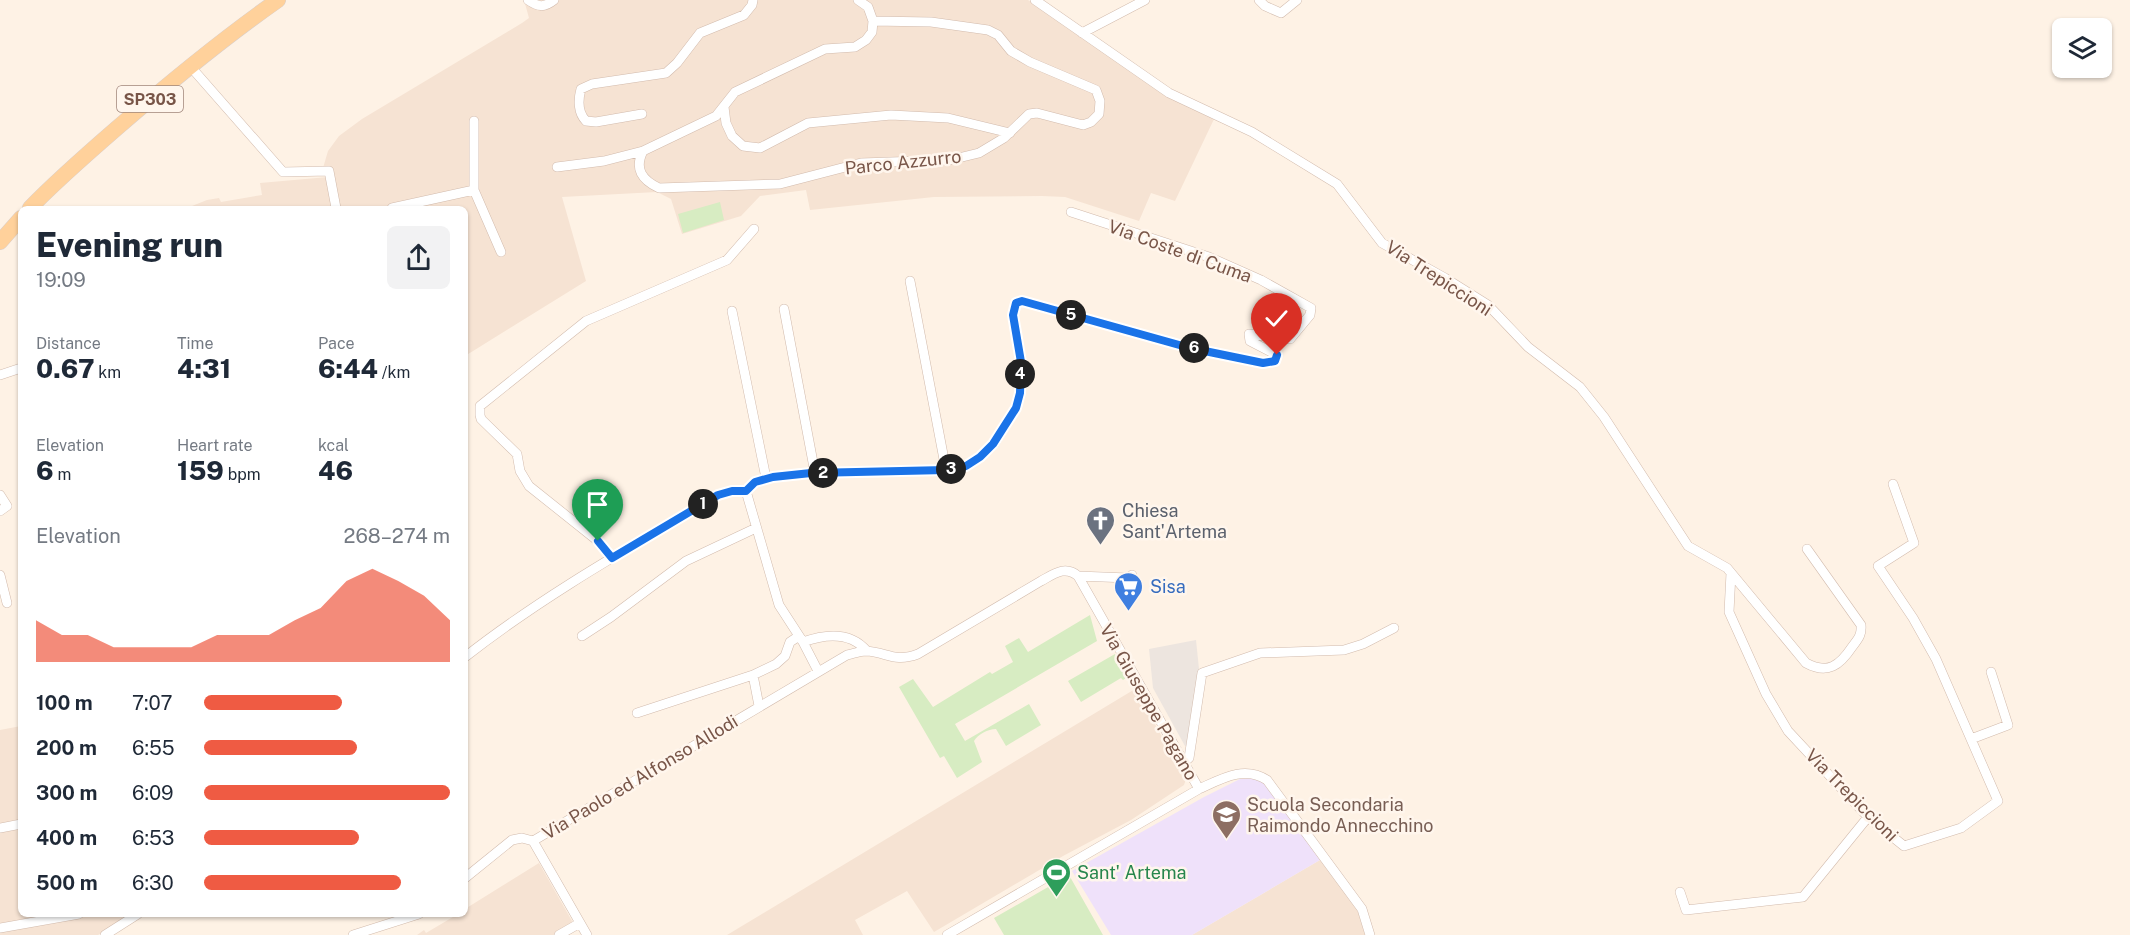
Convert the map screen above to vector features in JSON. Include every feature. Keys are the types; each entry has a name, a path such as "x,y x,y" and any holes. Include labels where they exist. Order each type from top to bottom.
{"main road":[{"name":"SP303","path":"32,206 78,162 190,66 278,0"},
{"path":"0,242 18,221"}],"street":[{"path":"528,0 537,6 546,6 554,0"},
{"path":"642,114 585,121 581,116 578,98 580,89 592,84 666,73 700,33 744,15 753,0"},
{"path":"557,167 604,161 644,151 716,116 735,92 825,49 855,46 866,40 872,32 873,21 868,7 858,0"},
{"name":"Via Trepiccioni","path":"1035,0 1169,93 1252,132 1337,184 1382,243 1488,305 1528,346 1580,387 1624,447 1688,546 1727,568 1806,663 1826,668 1842,662 1862,633 1861,625 1807,549"},
{"path":"1082,33 1145,0"},
{"path":"1259,0 1265,6 1281,13 1297,0"},
{"name":"Parco Azzurro","path":"644,151 639,160 641,174 646,182 659,188 780,184 861,164 950,160 979,153 1010,133 1029,114 1037,113 1083,124 1091,122 1099,114 1100,101 1096,90 1030,62 1011,51 998,35 988,30 932,22 873,21"},
{"path":"190,66 283,172 329,171 336,206"},
{"name":"Parco Azzurro","path":"724,107 726,123 732,136 743,147 760,148 808,123 891,114 948,118 1010,133"},
{"path":"474,121 474,190 501,252"},
{"path":"401,206 474,190"},
{"name":"Via Coste di Cuma","path":"468,655 526,613 612,558 718,495 732,491 746,491 755,482 766,478 815,473 946,470 966,466 980,457 993,444 1016,408 1020,393 1021,362 1013,315 1016,303 1022,301 1190,348 1263,363 1275,361 1277,355 1250,341 1250,334 1290,339 1310,315 1311,308 1261,280 1209,257 1071,212"},
{"path":"612,558 598,541 529,486 520,471 517,454 481,419 480,406 585,321 728,260 754,230"},
{"path":"910,281 946,470"},
{"path":"784,309 815,473"},
{"path":"732,311 766,478"},
{"path":"0,375 18,369"},
{"name":"Via Trepiccioni","path":"1731,573 1729,612 1766,694 1788,731 1868,816 1904,846 1961,828 1998,801 1936,659 1878,566 1914,543 1893,484"},
{"path":"746,491 779,605 801,639 814,673"},
{"path":"0,495 7,506 0,511"},
{"path":"582,636 686,561 756,528"},
{"name":"Via Paolo ed Alfonso Allodi","path":"468,876 512,840 522,838 533,841 847,655 867,651 888,657 908,658 1058,571 1067,571 1078,576 1128,578 1132,575"},
{"path":"0,575 7,603"},
{"name":"Via Giuseppe Pagano","path":"1078,576 1198,789 1228,776 1252,773 1267,780 1362,909 1370,935"},
{"path":"1184,762 1189,758 1202,673 1260,653 1344,650 1363,644 1394,628"},
{"path":"637,713 753,675 776,664 785,656 790,642 835,635 848,637 851,646 847,655"},
{"name":"Via Paolo ed Alfonso Allodi","path":"848,637 867,651"},
{"path":"1971,740 2008,725 1991,672"},
{"path":"753,675 759,706"},
{"path":"947,935 1198,789"},
{"path":"1680,892 1686,910 1803,897 1868,816"},
{"path":"0,828 18,825"},
{"path":"533,841 587,935"},
{"path":"0,928 62,917"},
{"path":"105,935 133,917"},
{"path":"353,935 409,917"},
{"path":"559,935 580,923"}],"shaded area":[{"path":"524,0 1028,0 1169,96 1215,117 1175,201 1151,193 1139,221 1065,197 1042,196 934,197 810,210 806,190 760,196 741,216 682,234 671,199 657,192 562,197 586,281 468,354 468,206 192,206 219,198 221,202 262,195 260,183 328,177 323,168 328,151 339,136 362,119 529,18"},
{"path":"1196,640 1199,669 1188,745 1185,746 1153,688 1149,649"},
{"path":"1135,689 1186,779 1184,785 1131,820 1063,856 934,932 907,891 855,920 863,935 727,935"},
{"path":"18,727 18,917 128,917 98,935 0,935 0,730"},
{"path":"1251,778 1264,782 1320,860 1192,935 1111,935 1072,871 1204,797 1240,779"},
{"path":"1320,860 1358,912 1365,935 1192,935"},
{"path":"539,863 572,921 571,927 558,935 417,935 424,930 426,933 453,917 468,917 468,907"}],"green space":[{"path":"720,202 724,220 683,233 678,214"},
{"path":"1090,615 1097,641 955,724 965,741 1029,704 1041,725 1006,746 996,729 981,734 974,741 982,762 957,778 944,756 940,758 899,687 913,679 933,707 990,672 992,674 1013,662 1005,646 1019,638 1028,652"},
{"path":"1115,654 1128,677 1123,680 1121,678 1081,702 1068,681"},
{"name":"Sant' Artema","path":"1069,875 1103,935 1004,935 994,918"}],"place":[{"name":"Chiesa Sant'Artema","path":"1101,546"},
{"name":"Sisa","path":"1129,612"},
{"name":"Scuola Secondaria Raimondo Annecchino","path":"1226,840"},
{"name":"Sant' Artema","path":"1056,898"}],"route":[{"path":"598,541 612,558 718,495 732,491 746,491 755,482 766,478 811,473 946,470 966,466 980,457 993,444 1016,408 1020,393 1021,362 1013,315 1016,303 1022,301 1190,348 1263,363 1275,361 1277,355"}]}
